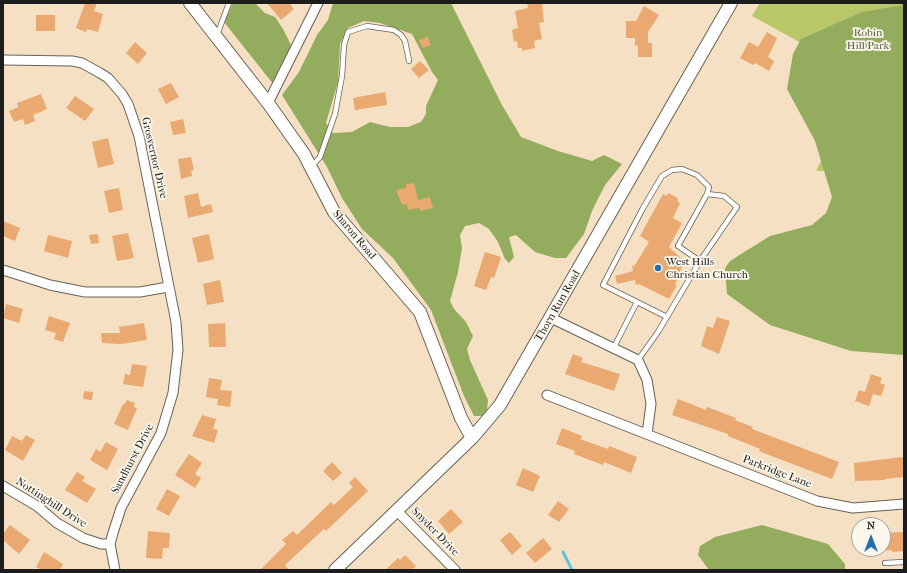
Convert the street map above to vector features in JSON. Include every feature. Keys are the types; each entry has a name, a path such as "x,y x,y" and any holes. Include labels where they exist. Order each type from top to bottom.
{"street":[{"name":"Sharon Road","path":"190,3 268,103 304,154 334,212 420,312 461,418 472,438"},
{"path":"268,103 318,3"},
{"name":"Thorn Run Road","path":"335,570 472,438 500,405 731,3"},
{"name":"Grosvernor Drive","path":"4,60 60,60 82,63 108,78 122,94 128,104 139,136 168,287"},
{"path":"3,270 50,285 86,292 140,292 168,287"},
{"name":"Sandhurst Drive","path":"115,570 110,544 121,508 161,432 173,393 178,350 176,322 168,287"},
{"path":"551,318 614,347 638,360 647,380 651,404 647,434"},
{"name":"Parkridge Lane","path":"546,395 817,501 853,508 904,504"},
{"name":"Nottinghill Drive","path":"3,486 37,506 57,523 82,538 96,543 110,544"},
{"name":"Snyder Drive","path":"397,511 455,570"}],"lane":[{"path":"216,37 229,3"},
{"path":"311,167 320,157 335,114 342,76 344,45 348,32 367,26 394,30 402,35 405,41 409,61"},
{"path":"667,317 603,285 662,176 672,170 682,169 697,175 709,187 708,194 678,246 700,261"},
{"path":"638,360 667,317 700,261 737,207 724,196 708,194"},
{"path":"614,347 637,302"},
{"path":"885,563 904,562"}],"green space":[{"path":"233,3 255,3 265,13 275,17 291,45 290,53 274,85 224,22"},
{"path":"333,3 451,3 502,105 521,137 558,151 592,161 604,155 622,164 605,185 592,211 584,234 566,258 555,258 535,252 516,235 509,237 514,257 509,263 505,259 498,242 489,229 479,223 465,226 460,235 462,248 458,272 450,301 454,309 466,322 473,336 467,349 470,360 488,400 487,410 482,416 474,416 464,396 431,310 393,258 362,229 342,198 327,167 282,95 299,72 317,35 328,20","holes":["364,21 380,23 412,34 432,72 438,80 426,106 426,114 421,122 408,127 390,127 370,122 352,132 333,133 326,123 338,82 340,44 348,28"]},
{"name":"Robin Hill Park","path":"760,3 904,3 904,170 816,171 863,77 752,16"},
{"path":"904,5 904,355 851,351 770,325 727,294 725,268 730,261 770,236 812,225 826,213 832,197 815,141 787,89 793,54 801,39 862,12"},
{"path":"762,525 828,544 845,564 845,570 709,570 698,555 700,546 715,537"}],"building":[{"path":"85,3 97,3 94,11 103,14 98,32 87,29 86,32 76,28"},
{"path":"267,3 289,3 294,9 281,20"},
{"path":"527,3 542,3 544,22 539,23 542,39 534,41 535,48 522,51 522,48 518,48 517,41 514,42 512,30 518,28 515,11 528,8"},
{"path":"644,6 659,15 648,32 648,43 652,43 652,57 638,57 638,45 635,46 635,38 626,38 626,21 636,21"},
{"path":"36,15 55,15 55,31 36,31"},
{"path":"767,32 777,38 768,57 774,61 769,71 755,63 753,65 740,58 749,42 758,47"},
{"path":"428,37 431,45 422,48 419,40"},
{"path":"135,42 147,53 138,64 126,53"},
{"path":"420,61 429,70 419,78 411,69"},
{"path":"171,83 179,97 166,104 158,89"},
{"path":"385,92 387,105 355,110 353,98"},
{"path":"41,94 47,109 33,115 35,121 25,125 23,119 14,122 9,111 18,107 17,103"},
{"path":"75,96 94,109 85,121 66,108"},
{"path":"183,119 186,133 173,135 170,122"},
{"path":"108,138 114,164 98,168 92,142"},
{"path":"191,157 194,170 191,171 192,176 181,179 178,159"},
{"path":"414,183 418,200 430,197 433,208 420,211 419,208 408,210 407,204 402,205 396,190 406,188 406,184"},
{"path":"119,188 123,210 109,213 104,191"},
{"path":"198,193 201,207 211,204 213,212 188,218 184,196"},
{"path":"668,193 678,198 677,201 680,203 673,218 682,223 669,247 684,261 675,285 677,285 669,299 639,284 636,285 635,280 617,284 615,276 633,271 632,266 635,265 649,242 640,236 663,194 667,196"},
{"path":"3,221 20,228 15,241 3,236"},
{"path":"128,233 134,258 117,261 112,236"},
{"path":"98,234 99,243 91,244 89,235"},
{"path":"209,234 214,259 198,263 192,238"},
{"path":"48,235 72,241 68,258 44,251"},
{"path":"485,252 501,257 494,278 491,277 486,290 474,286"},
{"path":"220,280 224,302 207,305 203,284"},
{"path":"6,304 23,309 19,323 3,318"},
{"path":"49,316 70,323 63,342 54,339 56,333 45,330"},
{"path":"717,317 730,321 719,354 701,346 707,326 713,328"},
{"path":"144,323 147,340 121,344 102,343 101,333 120,333 119,327"},
{"path":"225,323 226,347 209,347 208,324"},
{"path":"573,354 583,358 581,362 620,374 614,391 565,374"},
{"path":"132,364 147,366 143,387 123,384 125,374 130,375"},
{"path":"871,374 882,378 880,383 885,385 881,396 873,394 869,406 855,401 859,390 865,392"},
{"path":"209,378 222,380 220,390 232,391 230,407 217,405 218,399 206,397"},
{"path":"84,391 93,392 92,400 83,399"},
{"path":"678,399 706,410 707,407 736,418 735,420 753,427 752,429 839,462 832,479 759,451 760,449 728,436 728,434 672,415"},
{"path":"127,400 135,403 134,407 137,408 128,430 114,424 123,404 125,404"},
{"path":"202,415 216,419 213,429 218,430 214,443 192,436"},
{"path":"562,428 582,436 580,439 608,449 609,446 637,457 631,473 604,462 603,465 574,454 575,451 556,444"},
{"path":"26,435 35,440 23,461 5,450 12,436 22,441"},
{"path":"106,442 118,449 107,470 90,460 96,449 100,452"},
{"path":"189,454 202,463 195,474 201,478 195,488 175,475"},
{"path":"904,458 904,477 885,480 855,481 854,463"},
{"path":"332,462 342,473 333,481 323,471"},
{"path":"523,468 540,476 533,492 516,485"},
{"path":"77,472 85,477 82,481 96,489 87,503 65,490"},
{"path":"355,477 368,491 326,531 324,529 285,565 289,570 260,570 286,544 282,540 293,531 297,535 331,502 334,505 353,487 349,483"},
{"path":"167,489 180,496 169,516 156,509"},
{"path":"558,501 569,509 559,522 548,515"},
{"path":"451,509 463,522 449,534 438,521"},
{"path":"10,525 30,540 19,554 3,540 3,534"},
{"path":"148,531 170,533 169,548 163,548 162,559 146,558"},
{"path":"510,532 522,546 512,555 500,540"},
{"path":"904,532 904,551 892,552 891,533"},
{"path":"543,538 552,549 535,563 526,553"},
{"path":"44,552 63,564 60,570 42,570 36,567"},
{"path":"405,555 416,566 412,570 385,570 398,558 400,560"}],"waterway":[{"path":"563,552 572,570"}],"place":[{"name":"West Hills Christian Church","path":"658,268"}]}
